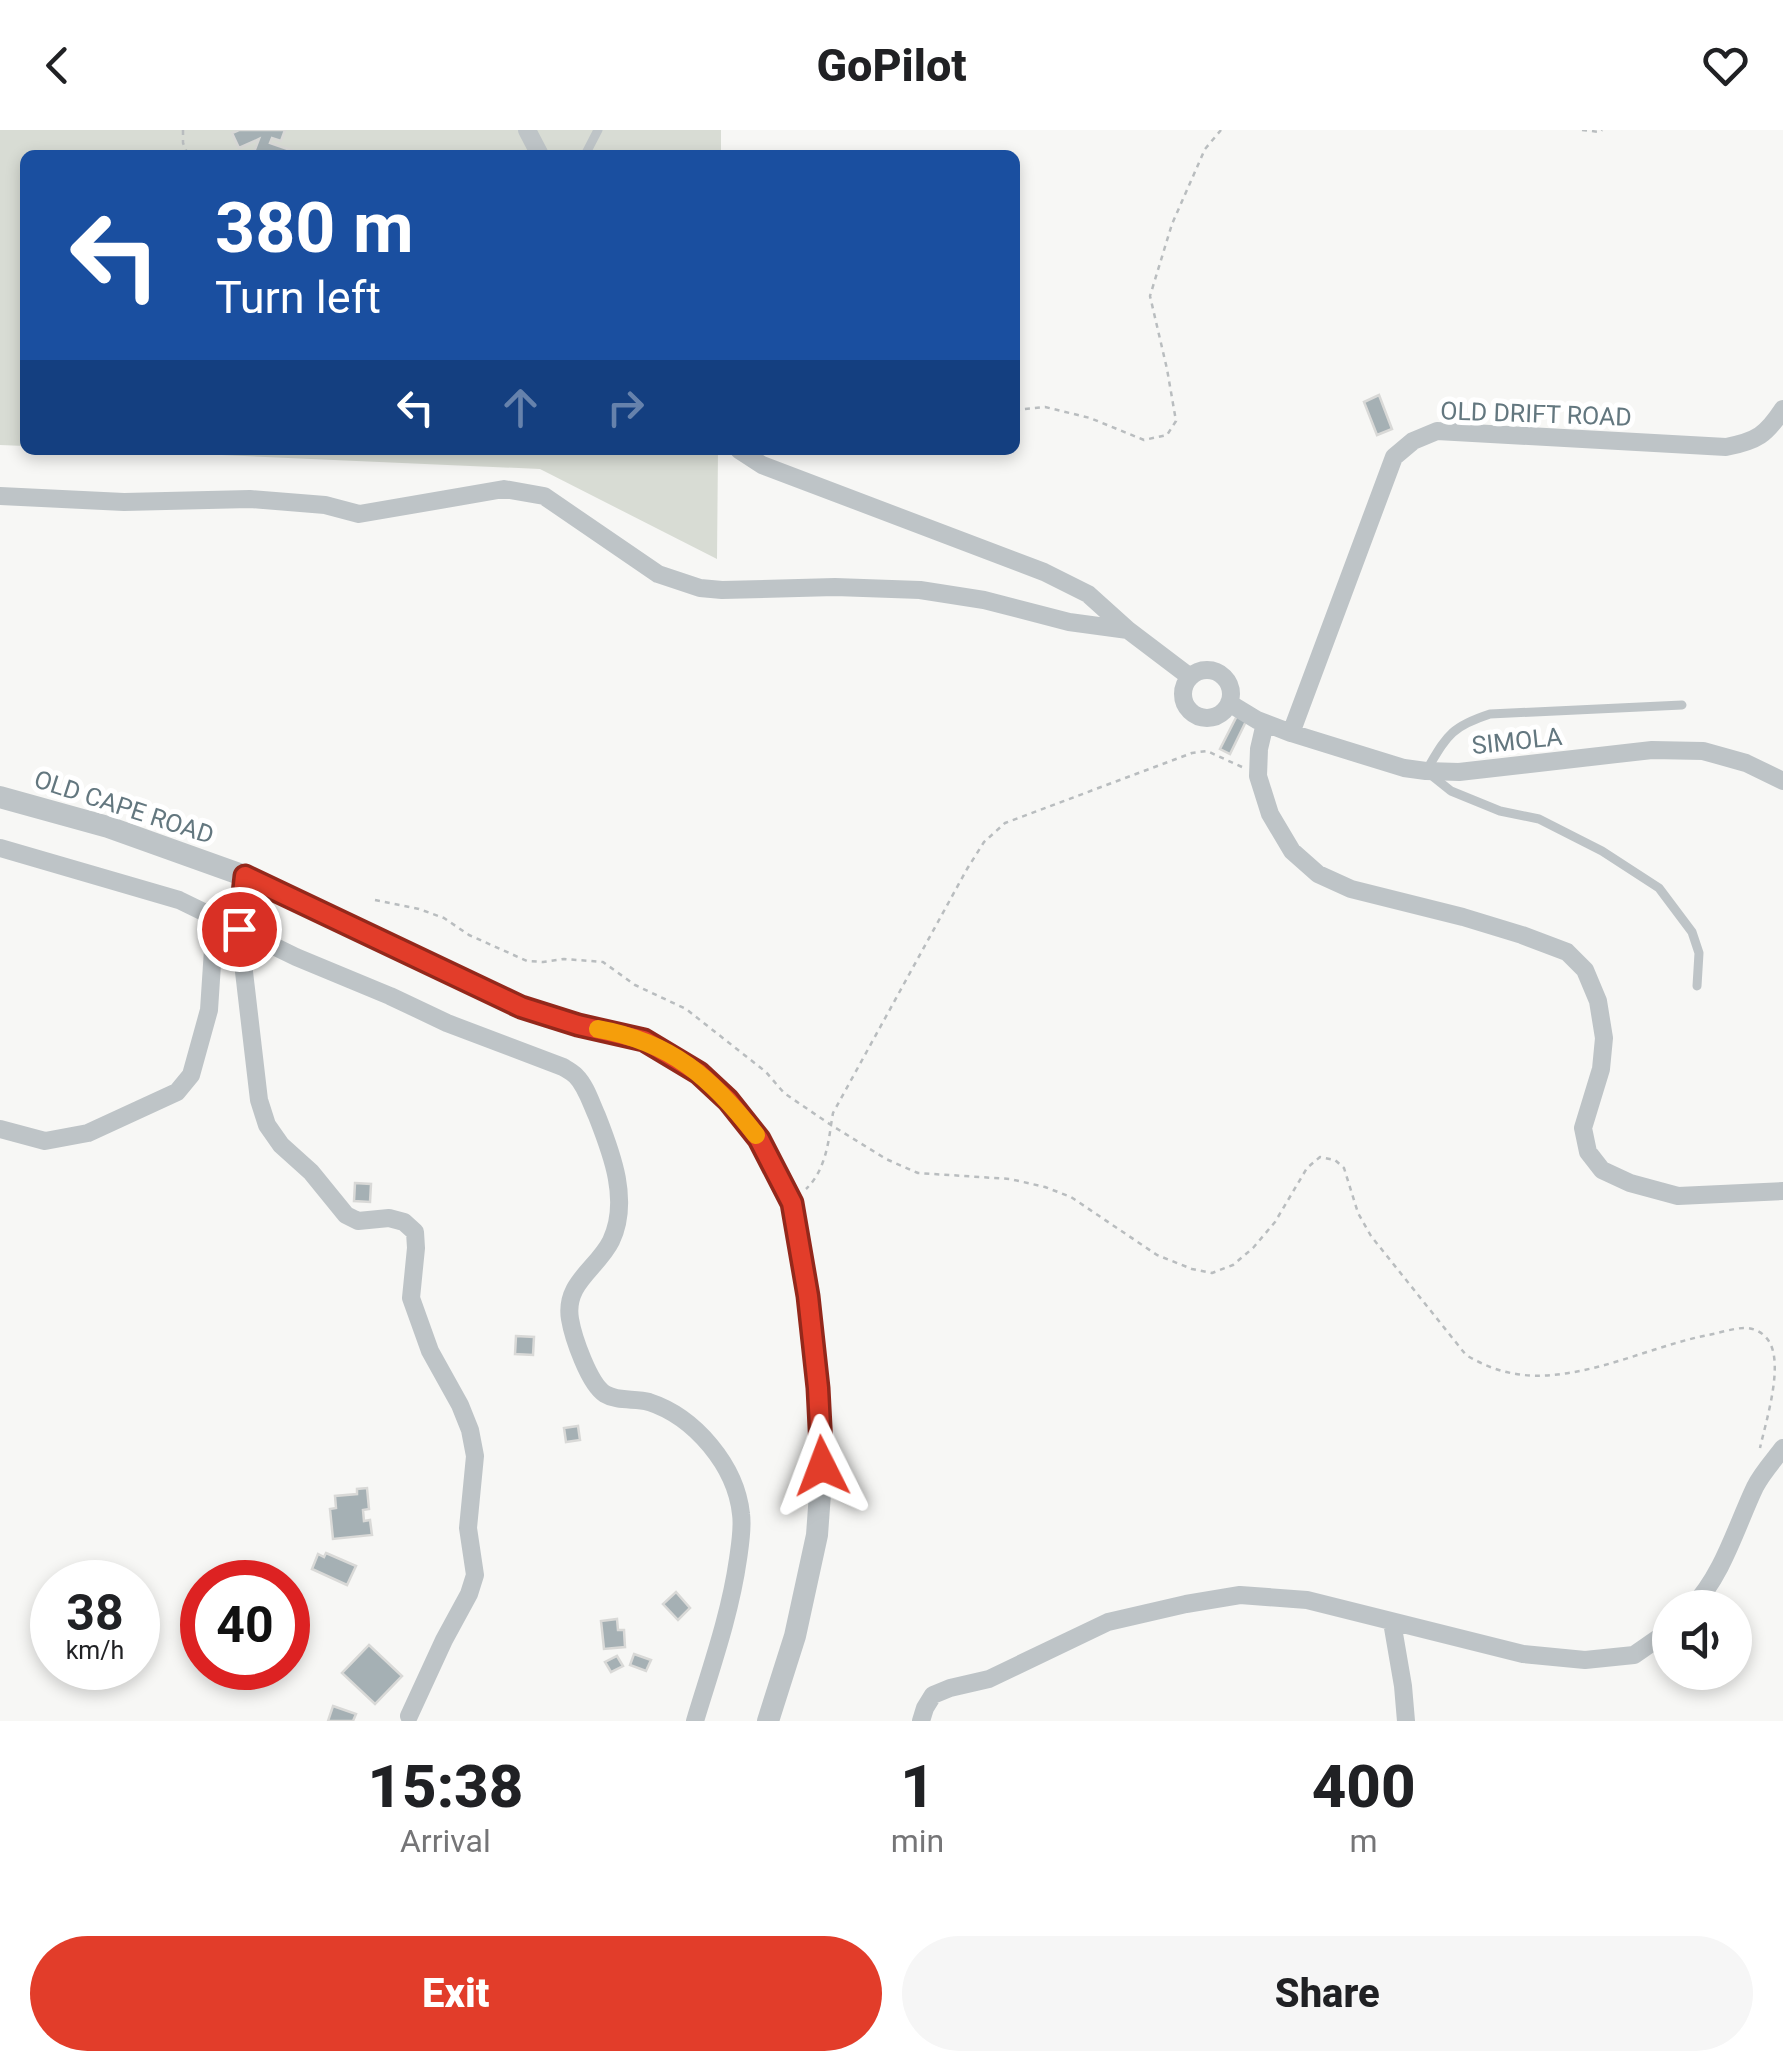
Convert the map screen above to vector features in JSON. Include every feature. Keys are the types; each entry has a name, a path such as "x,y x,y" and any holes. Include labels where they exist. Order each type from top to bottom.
{"street":[{"name":"OLD DRIFT ROAD","path":"1291,733 1394,457 1413,441 1437,431 1726,447 1760,438 1783,409"},
{"path":"747,455 762,465 1044,572 1088,594 1190,677"},
{"path":"0,496 124,502 250,500 324,505 359,514 504,489 544,496 658,574 700,588 920,590 984,600 1069,622 1128,630"},
{"path":"1207,670 1224,677 1229,685 1229,704 1224,711 1207,718 1190,711 1183,694 1190,677 1207,670"},
{"name":"SIMOLA","path":"1229,704 1291,733 1404,768 1459,772 1652,750 1704,751 1746,762 1783,781"},
{"path":"1261,722 1258,776 1270,814 1292,851 1318,874 1352,889 1464,918 1567,952 1585,970 1598,1001 1604,1038 1601,1069 1583,1128 1588,1152 1602,1170 1630,1183 1678,1196 1783,1192"},
{"name":"OLD CAPE ROAD","path":"0,797 108,827 245,876 493,996 578,1025 644,1040 699,1073 728,1100 759,1139 792,1203 816,1370 822,1466 817,1535 795,1636 768,1721"},
{"path":"0,848 179,900 296,957 447,1024 564,1067 578,1078 613,1157 619,1192 618,1220 612,1239 599,1260 580,1278 570,1303 570,1320 588,1370 607,1396 646,1401 692,1425 722,1462 735,1486 742,1515 732,1596 695,1721"},
{"path":"245,876 239,929 259,1100 266,1125 346,1215 358,1222 390,1218 404,1222 414,1232 410,1298 430,1351 470,1430 475,1456 468,1528 475,1574 409,1716"},
{"path":"0,1129 45,1141 88,1132 177,1092 191,1075 210,1010 214,919"},
{"path":"1704,1590 1727,1551 1756,1484 1783,1448"},
{"path":"921,1721 924,1708 934,1695 989,1678 1108,1622 1240,1595 1307,1600 1523,1654 1585,1660 1634,1654 1652,1642"},
{"path":"1392,1622 1406,1721"}],"lane":[{"path":"1682,705 1490,714 1463,723 1444,741 1426,771 1451,791 1500,812 1539,819 1659,888 1692,932 1699,954 1697,986"}],"path":[{"path":"1020,410 1045,407 1090,418 1144,440 1167,435 1176,421 1150,296 1172,224 1205,149 1221,130"},
{"path":"1582,130 1602,130"},
{"path":"792,1203 812,1183 828,1150 833,1113 967,869 984,842 1004,823 1192,753 1220,756 1258,776"},
{"path":"376,900 444,918 469,935 527,961 564,958 603,962 635,985 686,1009 766,1072 784,1093 886,1159 918,1173 1010,1179 1058,1192 1157,1255 1192,1270 1212,1272 1233,1265 1274,1222 1307,1168 1320,1156 1335,1160 1344,1168 1358,1213 1371,1236 1466,1355 1485,1367 1526,1376 1563,1374 1636,1357 1678,1341 1743,1328 1757,1330 1770,1342 1775,1360 1759,1453"}],"shaded area":[{"path":"0,130 721,130 721,150 20,150 20,446 0,445"},
{"path":"222,455 718,455 717,559 540,469"}],"building":[{"path":"285,130 281,141 272,138 270,143 290,150 255,150 259,139 239,148 232,133"},
{"path":"1379,395 1392,429 1377,435 1364,402"},
{"path":"1243,704 1252,709 1230,754 1220,749"},
{"path":"355,1183 371,1184 370,1202 354,1201"},
{"path":"516,1336 534,1337 533,1355 515,1354"},
{"path":"578,1426 580,1440 566,1442 564,1428"},
{"path":"367,1488 369,1509 363,1510 364,1521 370,1520 372,1535 333,1539 330,1509 336,1508 335,1496 357,1494 357,1489"},
{"path":"326,1553 356,1566 347,1585 312,1569 318,1554 324,1557"},
{"path":"676,1592 690,1608 678,1620 663,1604"},
{"path":"617,1619 618,1630 624,1630 625,1647 604,1649 601,1621"},
{"path":"369,1645 402,1676 375,1704 342,1673"},
{"path":"634,1654 651,1660 646,1671 630,1665"},
{"path":"617,1656 623,1666 611,1672 605,1662"},
{"path":"333,1706 356,1714 353,1721 328,1721"}],"slow traffic":[{"path":"598,1029 644,1040 699,1073 728,1100 756,1135"}],"route":[{"path":"239,929 245,876 493,996 578,1025 644,1040 699,1073 728,1100 759,1139 792,1203 808,1296 822,1466"}]}
